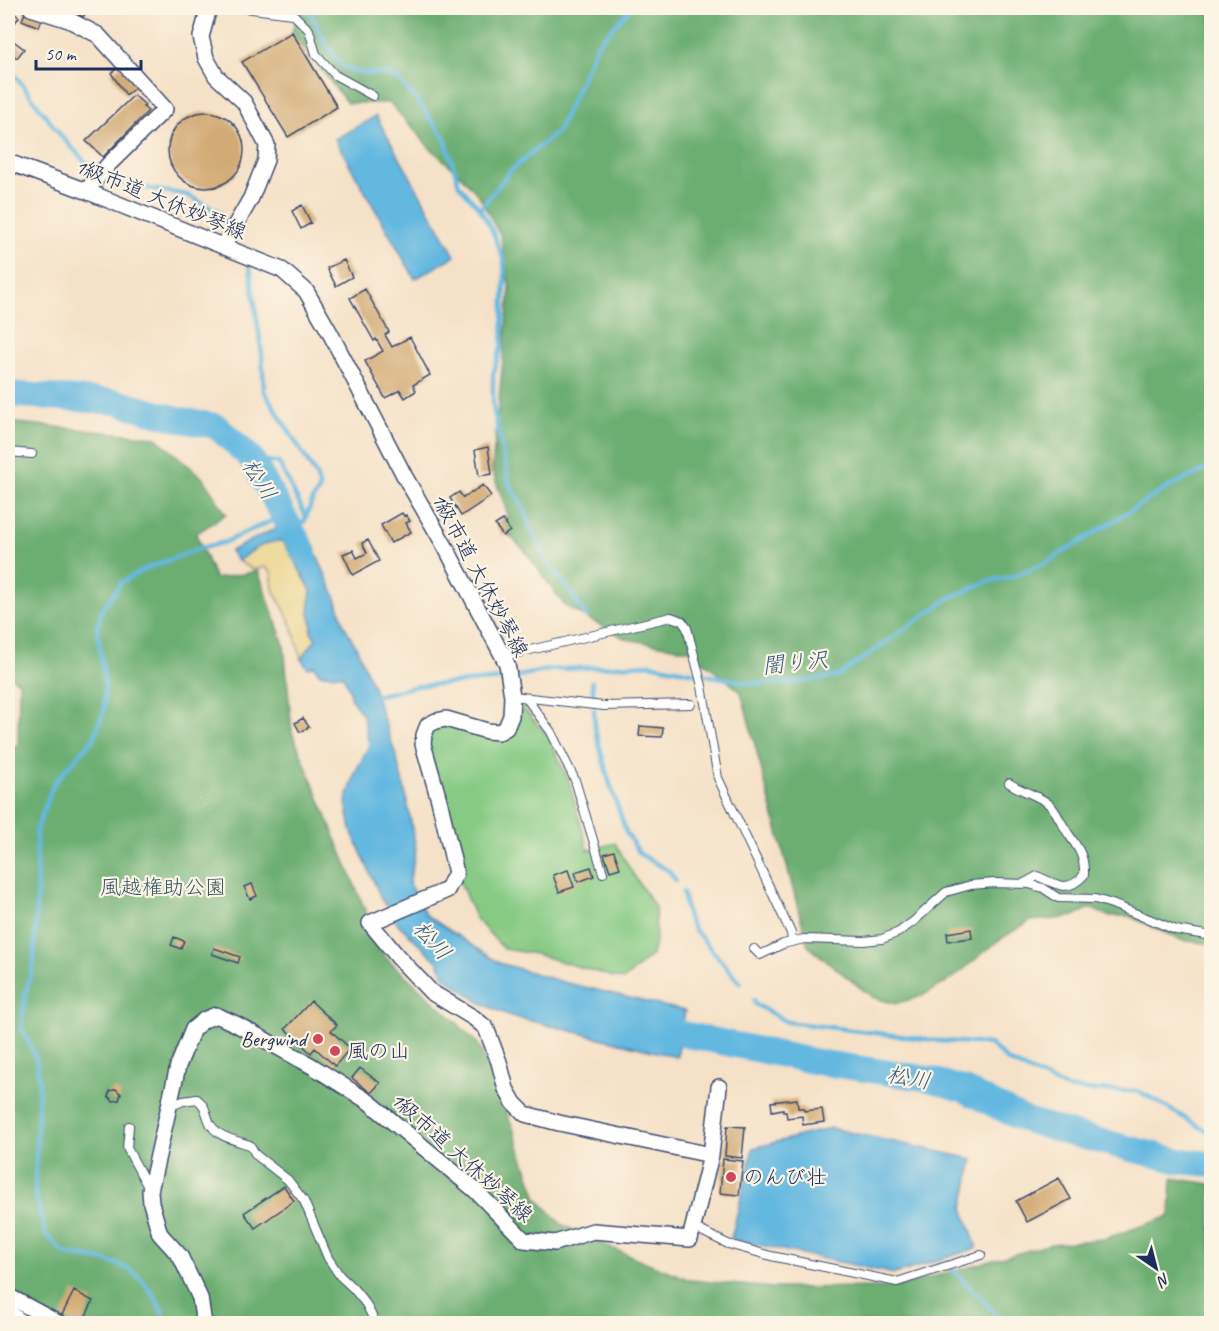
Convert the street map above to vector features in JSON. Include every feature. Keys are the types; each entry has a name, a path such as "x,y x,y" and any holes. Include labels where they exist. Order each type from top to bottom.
{"main road":[{"path":"8,1316 18,1323"}],"street":[{"path":"31,8 69,20 98,35 165,109 91,185"},
{"path":"209,8 201,37 206,58 216,76 244,102 267,145 266,160 260,177 229,245"},
{"name":"1級市道 大休妙琴線","path":"8,162 91,185 282,270 306,291 507,664 517,693 506,728 499,732 487,731 446,719 428,725 423,744 456,873 447,890 370,923 413,975 431,992 486,1028 506,1089 514,1103 525,1114 711,1155"},
{"name":"1級市道 大休妙琴線","path":"204,1323 200,1298 180,1256 160,1234 150,1191 178,1066 193,1029 204,1020 216,1016 236,1024 303,1061 369,1102 475,1190 524,1240 555,1243 592,1231 690,1239 693,1227"},
{"path":"693,1227 711,1155 719,1087"},
{"path":"8,1296 60,1323"}],"lane":[{"path":"244,8 293,14 309,30 316,54 335,75 373,96"},
{"path":"8,452 32,454"},
{"path":"498,648 513,654 671,617 682,621 687,628 702,686 718,778 791,933 792,941"},
{"path":"517,693 604,706 691,704"},
{"path":"517,693 551,732 575,780 603,873"},
{"path":"1010,783 1020,791 1040,798 1051,806 1080,849 1085,862 1084,875 1077,884 1055,885 1037,876 1023,884"},
{"path":"754,949 759,955 792,941 811,938 864,941 882,939 899,932 914,921 946,892 971,885 1023,884 1042,888 1058,898 1095,899 1112,903 1176,930 1212,936"},
{"path":"167,1108 183,1101 197,1099 205,1105 209,1122 218,1134 250,1145 256,1155 288,1180 304,1201 328,1258 339,1276 366,1304 376,1323"},
{"path":"129,1126 127,1148 150,1191"},
{"path":"693,1227 725,1243 771,1256 897,1282 981,1255"}],"green space":[{"path":"299,8 1211,8 1211,944 1181,940 1129,916 1108,916 1090,908 1074,916 1030,921 999,940 952,979 922,996 895,1004 872,997 808,946 741,692 689,650 626,639 565,606 525,551 498,524 508,515 492,470 510,289 501,237 479,196 429,147 390,103 347,103 292,32"},
{"name":"風越権助公園","path":"8,422 155,437 204,479 226,514 196,534 215,579 258,571 284,645 292,732 384,956 479,1045 513,1128 537,1198 561,1224 616,1250 690,1280 773,1288 896,1287 1051,1244 1104,1239 1170,1216 1172,1178 1211,1184 1211,1323 32,1324 8,1302 8,751 18,744 19,682 8,675"},
{"path":"512,696 548,736 569,781 588,850 615,843 655,907 656,938 652,955 623,980 536,954 504,949 476,919 456,873 424,735 436,721 499,732"}],"sand":[{"path":"272,540 283,541 311,590 309,614 312,624 311,631 316,639 301,659 291,624 275,594 272,573 265,567 253,570 238,561"}],"water":[{"path":"376,116 455,256 415,279 335,139"},
{"path":"294,519 311,542 337,601 344,625 356,646 372,684 396,756 416,849 409,884 426,915 499,963 563,982 685,1011 677,1057 511,1016 481,1003 444,976 438,962 398,924 381,898 351,830 346,802 355,773 369,745 363,715 350,698 350,691 343,675 320,674 314,666 308,668 301,659 316,639 311,631 312,624 309,614 311,590 283,541 264,544 238,561 230,551"},
{"path":"830,1128 973,1159 963,1208 977,1248 895,1274 731,1239 753,1148"}],"building":[{"path":"67,8 89,8 83,17"},
{"path":"8,9 19,17 8,33"},
{"path":"26,10 43,17 39,27 22,20"},
{"path":"292,32 337,107 288,137 242,62"},
{"path":"11,39 24,49 17,58 8,51 8,43"},
{"path":"120,66 137,86 126,95 111,73"},
{"path":"134,95 148,111 103,157 86,141"},
{"path":"199,112 213,112 227,118 238,129 244,143 241,165 233,177 213,188 199,188 185,182 174,171 168,157 168,143 174,129 185,118"},
{"path":"302,205 311,223 301,229 292,211"},
{"path":"344,260 352,277 336,286 327,268"},
{"path":"365,289 389,332 385,335 392,347 410,337 430,375 413,385 416,391 405,398 400,390 385,398 365,361 383,351 376,339 374,341 350,298"},
{"path":"488,447 492,474 479,476 475,450"},
{"path":"483,485 491,496 461,516 450,498 459,492 463,498"},
{"path":"402,513 410,521 406,523 411,532 391,543 381,525"},
{"path":"503,520 510,531 503,536 495,525"},
{"path":"368,540 379,561 353,575 343,554 353,550 357,558 367,553 362,543"},
{"path":"303,718 309,727 300,732 295,723"},
{"path":"640,726 663,728 662,737 639,736"},
{"path":"614,851 620,868 610,871 604,854"},
{"path":"591,867 594,876 578,882 575,872"},
{"path":"568,870 574,887 559,892 553,875"},
{"path":"252,884 257,896 250,899 244,887"},
{"path":"971,929 972,938 948,941 947,933"},
{"path":"174,937 184,941 181,949 171,945"},
{"path":"214,948 240,957 238,963 212,954"},
{"name":"Bergwind","path":"311,1001 337,1025 331,1031 350,1048 335,1066 315,1048 311,1053 285,1029"},
{"path":"360,1068 380,1083 371,1093 352,1078"},
{"path":"116,1089 121,1094 119,1100 113,1101 108,1096 110,1091"},
{"path":"797,1099 798,1108 804,1108 804,1111 822,1109 824,1122 803,1125 802,1116 787,1118 783,1109 772,1111 771,1102"},
{"name":"のんび壮","path":"727,1126 745,1127 742,1158 725,1156"},
{"name":"のんび壮","path":"723,1159 743,1161 739,1195 720,1193"},
{"path":"1059,1178 1071,1199 1027,1222 1016,1201"},
{"path":"284,1186 294,1201 255,1228 244,1213"},
{"path":"74,1291 93,1301 82,1324 74,1324 61,1317"}],"waterway":[{"path":"301,8 311,14 326,44 342,66 353,71 387,74 397,79 412,94 445,138 459,185 480,209 492,230 504,261 505,280 502,344 493,375 493,406 509,484 524,509 530,528 549,565 587,617"},
{"path":"480,209 510,171 558,131 598,43 631,8"},
{"path":"8,66 61,136 89,166 119,183 187,195 219,212 229,229"},
{"path":"249,262 262,354 264,391 316,475 320,489 313,499 304,522 295,527"},
{"name":"松川","path":"8,394 116,402 181,420 216,426 251,458 304,552"},
{"path":"251,458 279,463 306,517"},
{"name":"闇り沢","path":"371,697 417,686 503,679 548,670 649,664 748,683 791,683 838,676 949,598 989,581 1014,576 1044,564 1167,488 1212,466"},
{"path":"167,1324 150,1290 130,1270 109,1262 67,1254 46,1235 35,1193 39,1081 36,1058 21,1027 25,995 34,962 37,893 36,831 54,783 94,738 104,710 105,686 97,628 102,609 122,582 145,569 198,549 225,542 282,516"},
{"path":"592,682 594,701"},
{"path":"594,709 595,729 626,832 640,854 669,871 676,881"},
{"path":"683,892 687,915 693,928 740,983"},
{"path":"754,1000 755,1004 787,1022 941,1041 990,1044 1008,1061 1066,1088 1136,1091 1212,1134"},
{"name":"松川","path":"649,1027 817,1062 929,1079 965,1090 1023,1119 1072,1134 1179,1161 1212,1164"},
{"path":"950,1267 1006,1324"}],"place":[{"name":"Bergwind","path":"318,1039"},
{"name":"風の山","path":"335,1051"},
{"name":"のんび壮","path":"731,1177"}]}
